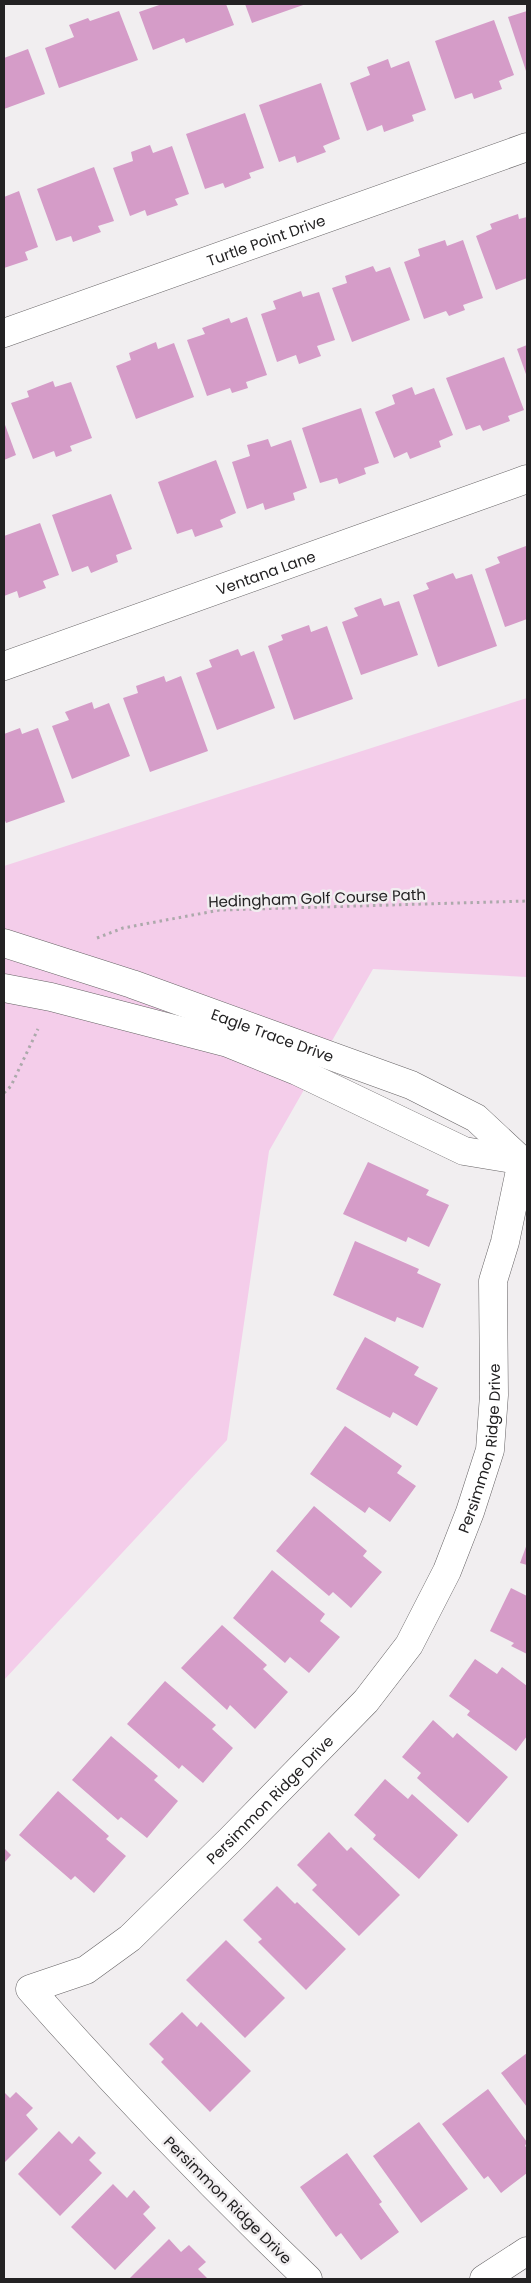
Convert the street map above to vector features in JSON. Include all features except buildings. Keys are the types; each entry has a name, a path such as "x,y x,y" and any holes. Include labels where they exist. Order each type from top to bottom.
{"street":[{"name":"Turtle Point Drive","path":"4,333 527,146"},
{"name":"Ventana Lane","path":"4,666 527,479"},
{"name":"Eagle Trace Drive","path":"4,943 132,984 411,1085 476,1118 525,1162"},
{"name":"Eagle Trace Drive","path":"4,988 51,997 228,1043 297,1071 464,1151 525,1162"},
{"name":"Persimmon Ridge Drive","path":"308,2279 223,2198 105,2075 30,1989 86,1970 130,1938 366,1702 409,1645 447,1572 470,1512 490,1450 494,1396 494,1281 525,1162"},
{"path":"484,2279 527,2251"}],"path":[{"name":"Hedingham Golf Course Path","path":"93,944 97,937 123,928 220,910 527,901"},
{"path":"4,1093 11,1086 39,1024"}],"shaded area":[{"path":"527,698 527,977 373,969 269,1151 227,1440 4,1680 4,866"}]}
